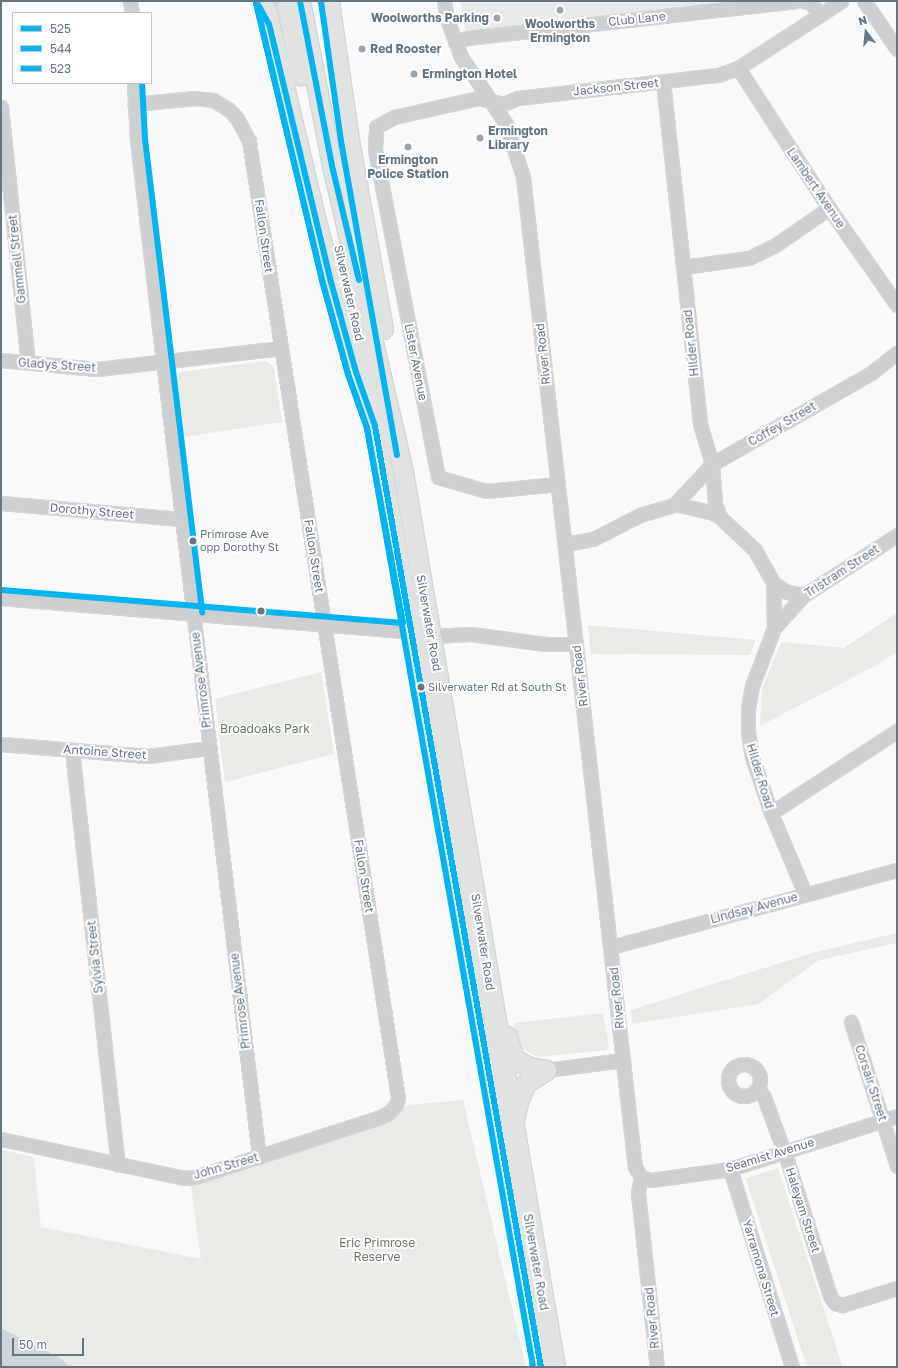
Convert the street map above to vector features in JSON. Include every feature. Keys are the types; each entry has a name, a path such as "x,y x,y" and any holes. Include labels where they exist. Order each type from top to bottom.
{"highway":[{"path":"256,1 269,24"},
{"path":"264,1 331,282 356,372 375,426"},
{"name":"Silverwater Road","path":"286,1 322,174 357,326 413,632 541,1367"},
{"name":"Silverwater Road","path":"300,1 333,170 403,472 485,950 513,1127 555,1367"},
{"path":"329,1 349,140 405,451 403,472"},
{"path":"485,950 492,959 510,1051 521,1064 546,1070"},
{"path":"513,1127 522,1091 532,1077 546,1070"}],"street":[{"path":"130,1 132,12"},
{"name":"River Road","path":"444,1 455,42 461,57 506,124 524,177 634,1161 641,1177 638,1193 657,1367"},
{"name":"Club Lane","path":"455,42 467,38 795,1"},
{"path":"803,1 811,3 820,15"},
{"name":"Jackson Street","path":"376,127 394,117 478,98 503,104 518,98 718,75 738,68 841,1"},
{"path":"864,1 897,49"},
{"name":"Lambert Avenue","path":"738,68 829,208 897,305"},
{"name":"Hilder Road","path":"663,82 700,424 712,464 713,494 720,517 755,550 773,583 774,628 759,665 748,708 748,732 752,757 771,813 805,894"},
{"name":"Primrose Avenue","path":"134,84 134,104 163,362 259,1157"},
{"name":"Fallon Street","path":"134,104 195,98 212,100 228,109 244,128 249,141 280,348 325,624 396,1085 396,1105"},
{"name":"Gammell Street","path":"1,107 28,363"},
{"name":"Lister Avenue","path":"376,127 375,149 438,477 486,491 558,484"},
{"path":"683,267 749,258 774,246 829,208"},
{"name":"Gladys Street","path":"1,360 97,369 280,348"},
{"name":"Coffey Street","path":"565,544 593,539 640,515 675,504 712,464 871,373 897,352"},
{"name":"Dorothy Street","path":"1,503 182,519"},
{"name":"Coffey Street","path":"675,504 711,512 720,517"},
{"name":"Tristram Street","path":"774,628 804,595 897,535"},
{"path":"773,583 787,592 804,595"},
{"path":"1,598 413,632"},
{"path":"431,636 471,634 545,644 576,644"},
{"path":"771,813 897,731"},
{"name":"Antoine Street","path":"1,744 148,756 209,748"},
{"name":"Sylvia Street","path":"72,750 118,1164"},
{"name":"Lindsay Avenue","path":"611,947 897,870"},
{"name":"Corsair Street","path":"851,1022 897,1166"},
{"path":"546,1070 623,1060"},
{"name":"Haleyam Street","path":"758,1088 764,1097 784,1152 830,1296 835,1303 842,1305 897,1288"},
{"name":"John Street","path":"1,1139 185,1178 195,1177 378,1118 387,1114 396,1105"},
{"name":"Seamist Avenue","path":"641,1177 657,1180 730,1169 897,1116"},
{"name":"Yarramona Street","path":"730,1169 792,1367"}],"shaded area":[{"path":"460,1 758,1 466,33"},
{"path":"1,1328 62,1359 70,1367 1,1367"}],"green space":[{"path":"265,361 270,363 274,369 282,422 184,437 177,379 180,372"},
{"path":"897,613 897,652 875,666 760,726 762,689 781,642 844,648"},
{"path":"588,625 756,640 750,655 591,654"},
{"name":"Broadoaks Park","path":"321,672 334,754 225,782 215,699"},
{"path":"897,933 897,943 819,960 759,1004 632,1024 631,1010 812,953"},
{"path":"603,1013 609,1046 606,1050 538,1057 519,1047 516,1040 514,1023"},
{"name":"Eric Primrose Reserve","path":"463,1100 526,1367 70,1367 62,1359 1,1328 1,1150 31,1156 34,1160 41,1227 201,1259 191,1186 388,1122 408,1105"},
{"path":"778,1168 843,1367 807,1367 746,1179"}],"transit line":[{"name":"525","path":"256,1 269,24 331,282 356,372 375,426 541,1367"},
{"name":"525","path":"300,1 333,170 359,280"},
{"name":"544","path":"321,2 341,141 397,455"},
{"name":"544","path":"256,3 323,284 348,374 367,428 533,1367"},
{"name":"523","path":"2,590 403,623 367,428 348,374 323,284 256,3"},
{"name":"523","path":"142,84 145,139 202,613"}],"place":[{"name":"Woolworths Ermington","path":"560,10"},
{"name":"Woolworths Parking","path":"497,18"},
{"name":"Red Rooster","path":"362,49"},
{"name":"Ermington Hotel","path":"414,74"},
{"name":"Ermington Library","path":"480,138"},
{"name":"Ermington Police Station","path":"408,147"},
{"name":"Primrose Ave opp Dorothy St","path":"193,541"},
{"name":"Silverwater Rd at South St","path":"421,687"}]}
